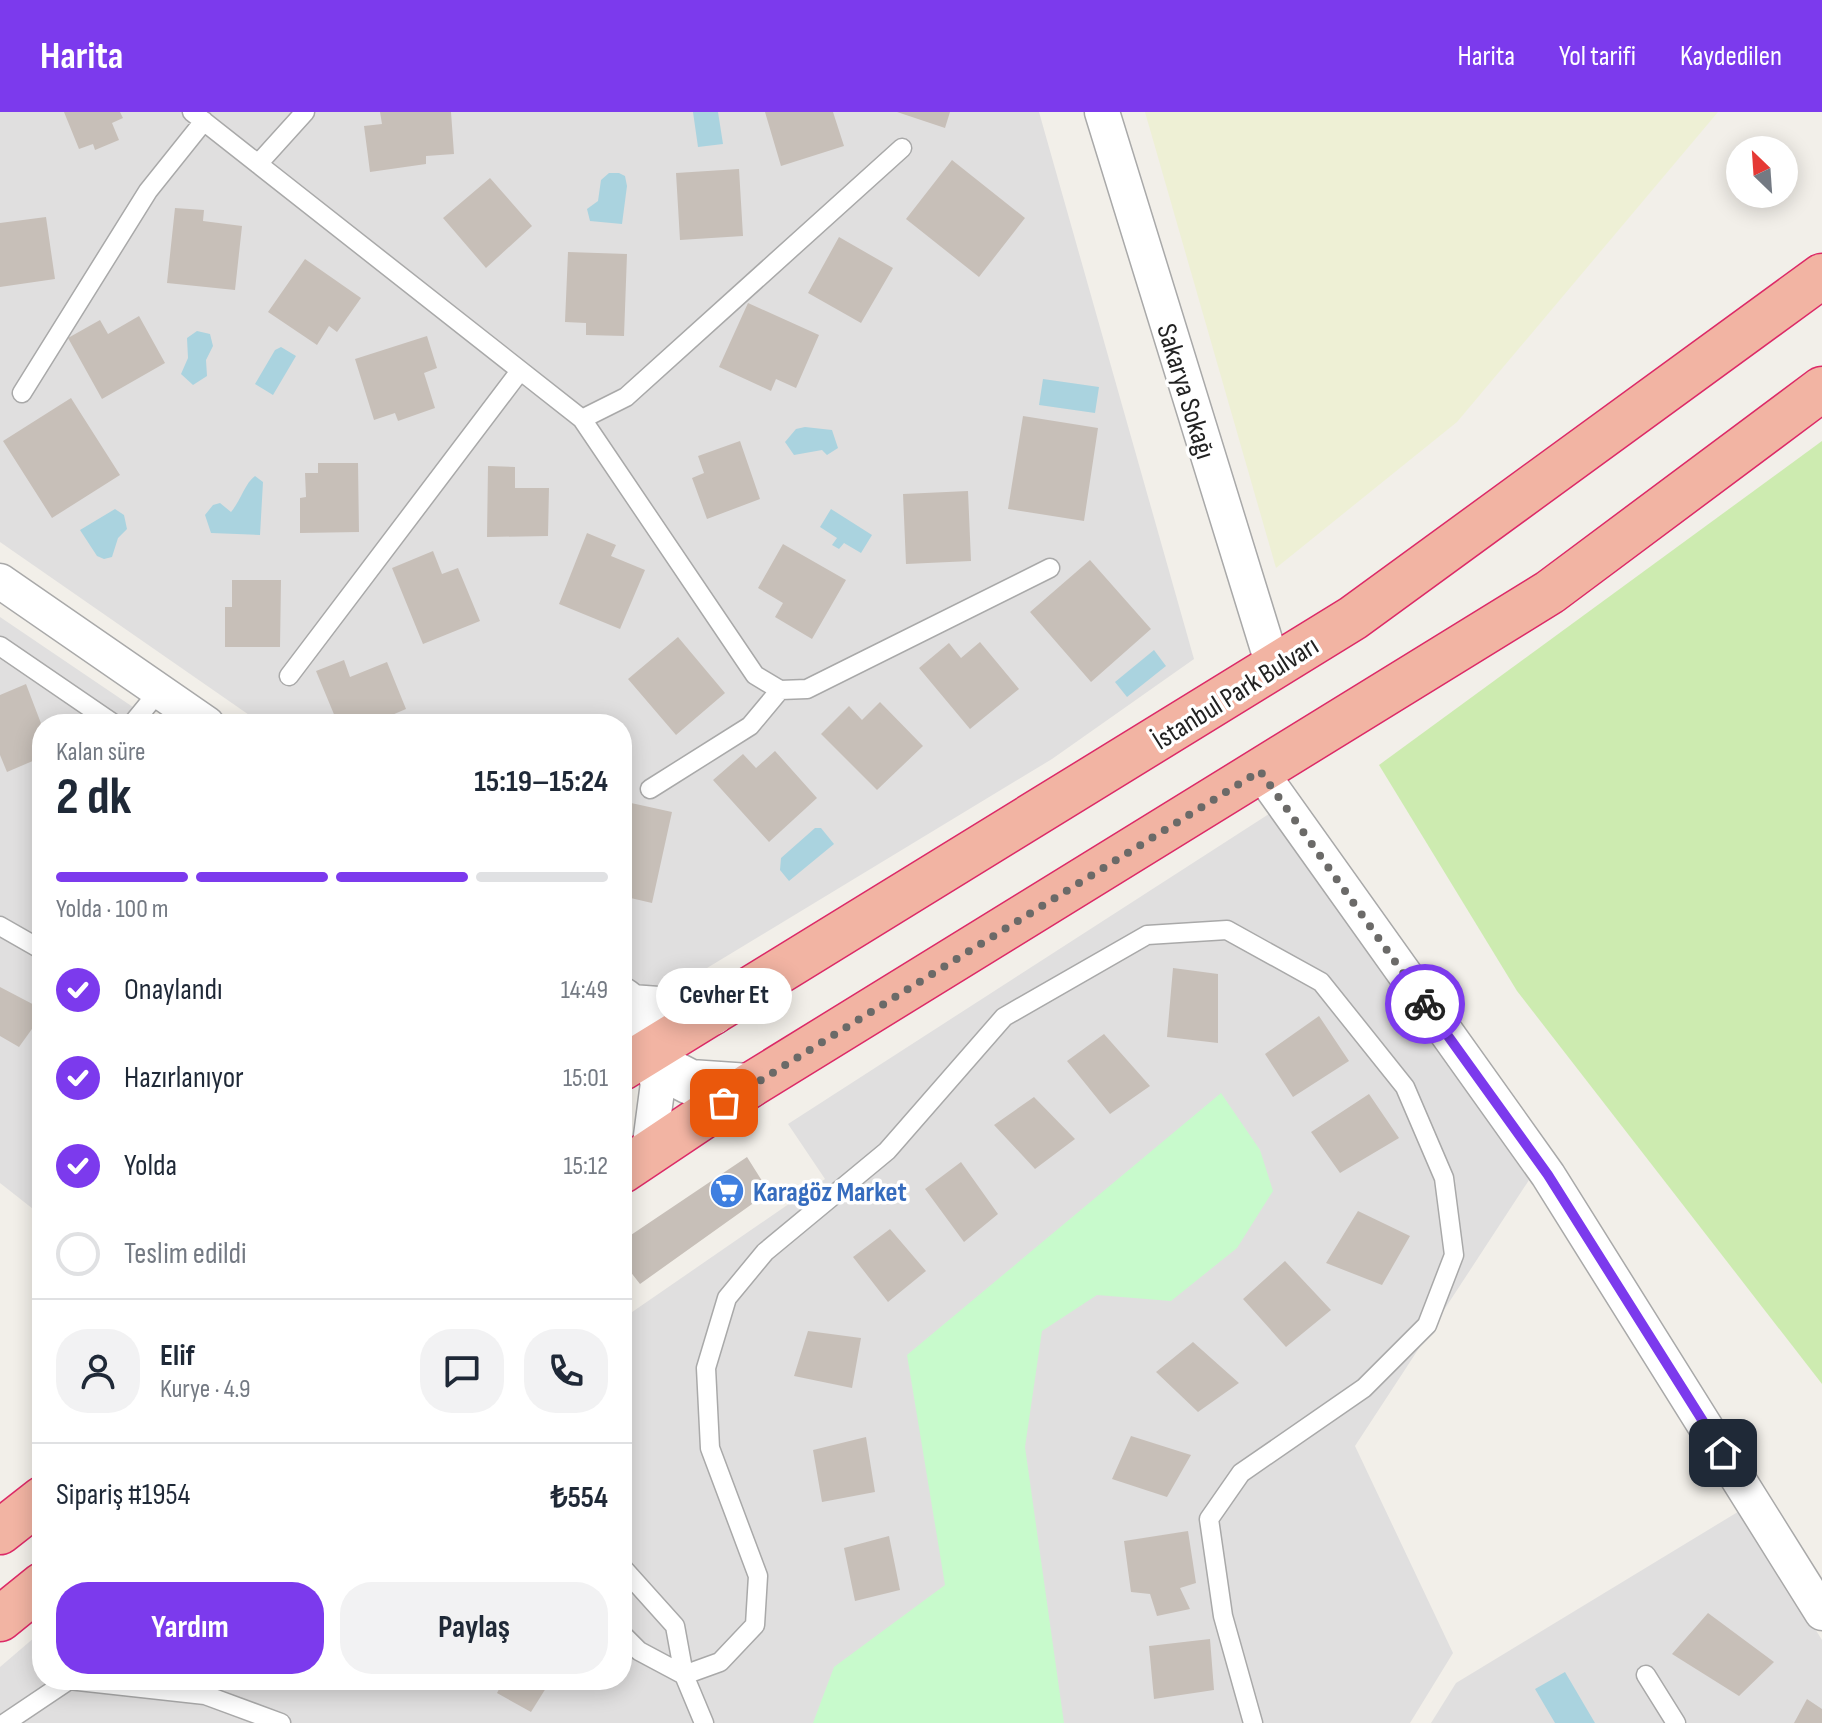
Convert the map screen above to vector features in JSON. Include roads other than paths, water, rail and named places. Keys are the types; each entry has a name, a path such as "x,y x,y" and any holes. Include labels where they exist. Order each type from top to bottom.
{"highway":[{"name":"İstanbul Park Bulvarı","path":"633,1042 712,1013 1274,669 1353,618 1822,276"},
{"path":"636,1161 749,1086 1550,592 1822,389"},
{"path":"0,1532 32,1507"},
{"path":"0,1619 32,1593"}],"street":[{"name":"Sakarya Sokağı","path":"1102,112 1274,669"},
{"path":"0,581 192,714"},
{"path":"1260,771 1548,1175 1822,1613"},
{"path":"633,1042 690,1082 749,1086"},
{"path":"633,1042 658,1083 636,1161"}],"lane":[{"path":"258,164 305,112"},
{"path":"22,393 198,117 582,419 755,675 780,690 807,689 1050,568"},
{"path":"582,419 626,397 902,148"},
{"path":"289,676 520,371"},
{"path":"0,646 99,714"},
{"path":"650,789 750,726 780,690"},
{"path":"140,714 159,691"},
{"path":"0,926 32,944"},
{"path":"632,1644 639,1651 684,1675 720,1662 755,1625 758,1576 710,1448 706,1368 727,1298 765,1252 887,1151 1004,1017 1147,935 1227,930 1321,982 1405,1087 1444,1178 1454,1255 1427,1325 1364,1388 1241,1473 1209,1519 1223,1616 1253,1723"},
{"path":"632,1578 675,1626 684,1675 704,1723"},
{"path":"1646,1675 1676,1723"},
{"path":"5,1723 54,1690"},
{"path":"160,1690 205,1695 281,1723"}],"water":[{"path":"693,112 718,112 723,144 698,147"},
{"path":"609,173 625,176 627,186 622,224 590,221 587,209 598,201 601,180"},
{"path":"197,331 210,334 213,346 206,360 207,376 193,385 181,374 188,358 187,338"},
{"path":"281,347 296,356 273,395 255,384 275,350"},
{"path":"1043,379 1099,387 1095,413 1039,405"},
{"path":"796,429 832,430 838,448 827,455 822,450 794,455 785,442"},
{"path":"255,476 263,482 260,535 211,533 205,515 213,505 220,503 231,512"},
{"path":"115,509 124,515 127,529 118,538 112,557 104,559 97,556 80,530"},
{"path":"831,509 872,535 861,553 844,543 839,549 832,545 837,538 820,527"},
{"path":"1154,650 1166,666 1127,697 1115,682"},
{"path":"815,828 821,828 834,844 789,881 780,870 781,858"},
{"path":"1565,1672 1595,1723 1555,1723 1535,1689"}],"place":[{"name":"Cevher Et","path":"724,1103"},
{"name":"Karagöz Market","path":"727,1191"}]}
